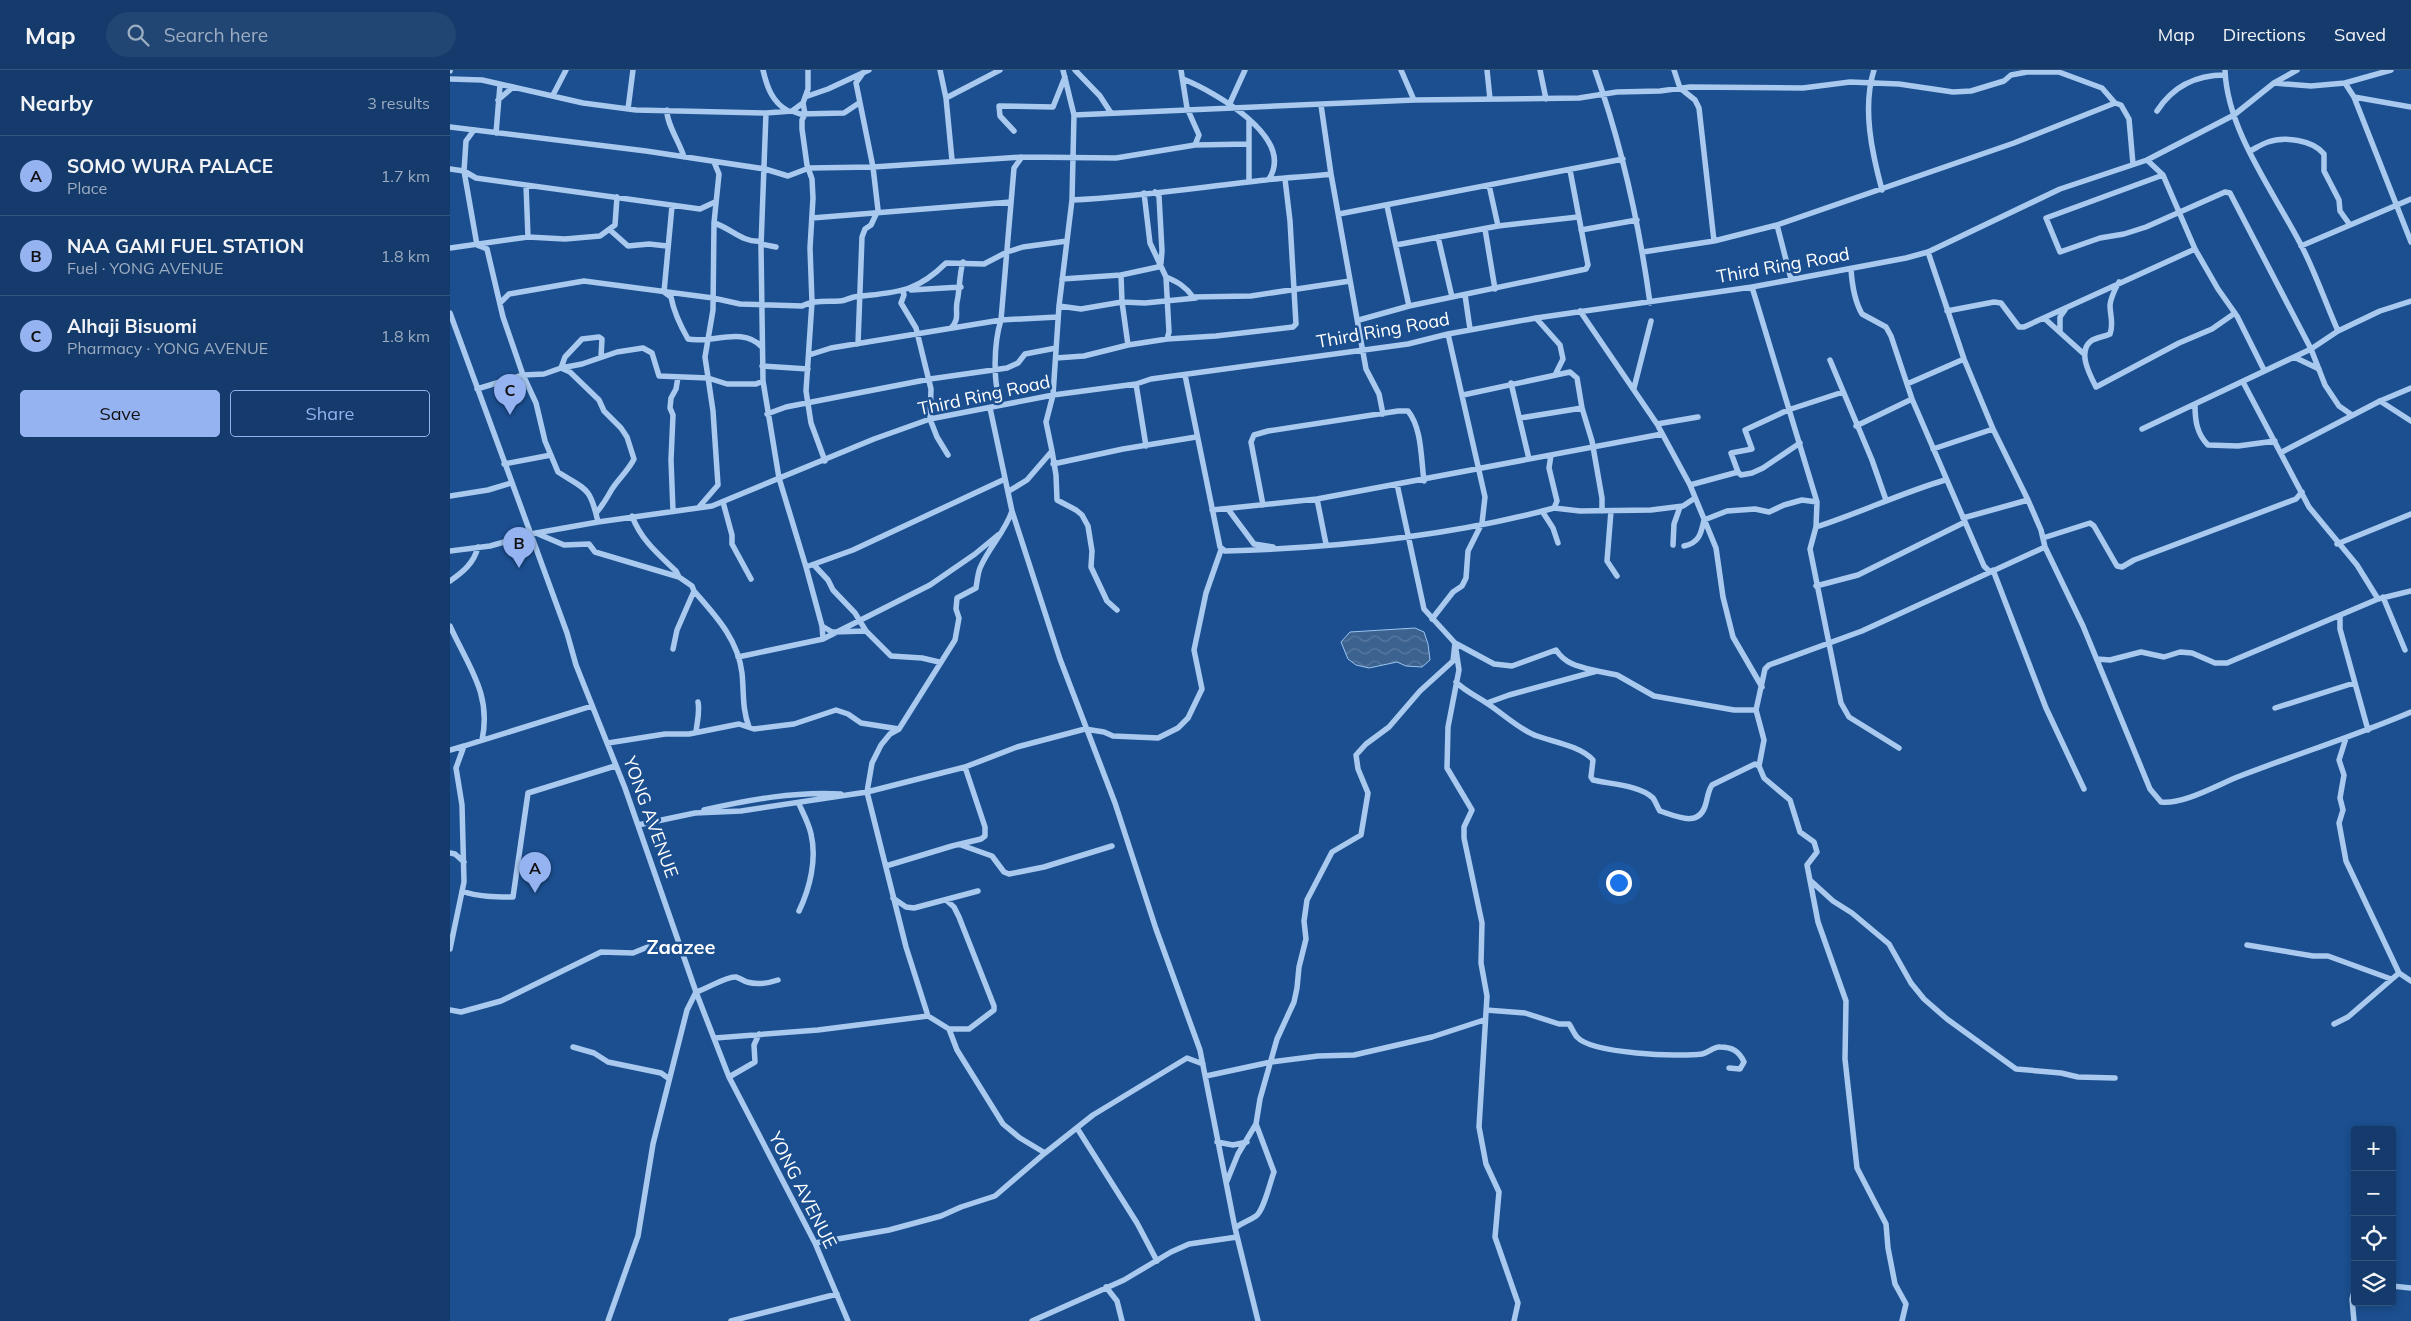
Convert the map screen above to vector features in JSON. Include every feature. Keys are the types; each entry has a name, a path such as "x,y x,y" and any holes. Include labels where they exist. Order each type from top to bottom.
{"street":[{"path":"553,95 566,70"},
{"path":"628,109 633,70"},
{"path":"762,70 768,88 780,106 790,111 805,114 844,113 859,103"},
{"path":"808,70 809,82 804,100 805,114 802,120 806,165 809,168 812,179 810,248 812,302 806,391 812,424 825,461"},
{"path":"940,70 946,98 952,160"},
{"path":"946,98 1000,70"},
{"path":"1063,70 1074,114 1072,200 1059,306 1052,395 1046,422 1056,476 1057,500 1076,510 1088,526 1092,551 1091,567 1107,601 1117,610"},
{"path":"1075,70 1100,96 1111,113"},
{"path":"1181,70 1187,108 1199,136 1195,145"},
{"path":"1232,105 1245,70"},
{"path":"1401,70 1414,100"},
{"path":"1487,70 1490,99"},
{"path":"1540,70 1546,99"},
{"path":"1595,70 1623,159 1638,220 1650,303"},
{"path":"1674,70 1680,88 1695,100 1699,108 1714,241"},
{"path":"1874,70 1870,82 1870,129 1882,190"},
{"name":"Third Ring Road","path":"450,551 478,548 533,533 632,516 699,508 723,502 874,439 930,419 1052,395 1136,384 1151,379 1364,351 1408,344 1470,329 1536,318 1752,287 1851,269 1928,252 2060,189 2147,160 2234,115 2274,83 2297,70"},
{"path":"2274,83 2311,86 2345,83 2391,70"},
{"path":"450,80 482,80 583,103 628,109 766,113 790,111 804,100 866,71"},
{"path":"858,344 862,237 865,229 871,225 878,210 873,167 856,83 866,71"},
{"path":"1074,114 1232,105 1321,105 1414,100 1546,99 1594,97 1604,94 1680,88 1803,88 1828,83 1870,82 1899,84 1953,92 1971,91 2004,81 2012,75 2027,72 2056,71 2102,88 2115,103 2121,105 2129,119 2133,164"},
{"path":"2157,111 2164,100 2187,83 2206,75 2225,73 2234,115 2250,151 2302,246 2338,331"},
{"path":"1014,131 1000,116 999,106 1053,107 1065,77"},
{"path":"849,79 856,83"},
{"path":"1183,79 1213,92 1249,120 1270,145 1274,153 1273,170 1269,179"},
{"path":"2345,83 2354,97 2411,242"},
{"path":"496,133 500,85"},
{"path":"498,100 513,87"},
{"path":"2354,97 2411,107"},
{"path":"1643,252 1714,241 1777,225 2014,144 2115,103"},
{"path":"1321,105 1331,174 1359,320 1366,369 1379,394 1383,414"},
{"path":"667,110 668,120 679,141 684,157"},
{"path":"766,113 761,243 763,381 779,478 806,567 822,626 823,639"},
{"path":"1249,120 1249,182"},
{"path":"450,128 684,157 765,169 788,176 809,168 873,167 952,160 1022,157 1116,158 1207,143 1249,144"},
{"path":"474,130 466,141 464,171 477,245"},
{"path":"2250,151 2279,139 2306,143 2318,148 2324,154 2324,171 2339,200 2340,211 2350,225"},
{"path":"1002,405 998,395 998,331 1001,320 1014,168 1022,157"},
{"path":"1339,214 1623,159"},
{"path":"2147,160 2163,175 2195,249 2218,289 2235,313 2264,370"},
{"path":"699,508 718,485 713,411 705,357 709,340 713,298 715,202 719,174 714,162"},
{"path":"719,174 730,164"},
{"path":"450,170 464,171 476,178 672,206 700,209 715,202"},
{"path":"1359,320 1409,306 1586,269 1588,265 1570,170"},
{"path":"1072,200 1113,198 1269,179 1331,174"},
{"path":"2163,175 2046,218 2060,252 2100,238 2124,234 2225,192 2233,196 2311,349 2322,380 2339,406 2352,415"},
{"path":"1056,358 1084,356 1128,345 1167,339 1293,327 1297,321 1284,179"},
{"path":"1489,185 1498,226"},
{"path":"526,186 528,237"},
{"path":"1155,192 1159,196 1161,207 1161,263"},
{"path":"1144,193 1150,243 1166,277 1169,332 1167,339"},
{"path":"450,248 528,237 565,239 600,236 610,230 615,224 617,197"},
{"path":"2302,246 2411,199"},
{"path":"812,218 1010,202"},
{"path":"664,292 666,246 672,206"},
{"path":"1387,206 1409,306"},
{"path":"1396,245 1498,226 1578,217"},
{"path":"1581,230 1638,220"},
{"path":"714,223 725,226 738,237 776,248"},
{"path":"1777,225 1791,279"},
{"path":"1485,229 1495,289"},
{"path":"610,230 628,246 649,244 666,246"},
{"path":"1438,238 1452,297"},
{"path":"905,291 928,280 946,263 984,264 1007,252 1067,241"},
{"path":"477,245 487,248 500,303 523,375 536,403 541,428 558,472 574,480 587,490 593,499 598,522"},
{"path":"1947,311 1994,302 2001,303 2019,327 2065,310 2119,282 2195,249"},
{"path":"1928,252 1964,358 1993,429 2028,500 2045,547 2096,659 2150,789 2161,802 2175,802 2241,775 2368,730 2411,712"},
{"path":"951,328 958,319 956,304 961,287 963,262"},
{"path":"1062,279 1122,275 1158,266 1161,263"},
{"path":"1851,269 1854,295 1860,311 1862,314 1886,327 1891,336 1912,399 1946,480 1984,566 1991,571 2046,708 2084,789"},
{"path":"1122,275 1122,302 1128,345"},
{"path":"1166,277 1178,282 1189,291 1192,297 1197,298"},
{"path":"497,289 509,294 584,281 713,298 727,302 762,306 802,306 812,302 843,302 860,297 905,291 961,287"},
{"path":"1059,306 1081,309 1122,302 1145,303 1197,298 1251,296 1350,281"},
{"path":"2084,354 2086,346 2090,342 2110,334 2113,323 2110,306 2112,296 2119,282"},
{"path":"1752,287 1817,502 1816,527 1810,549 1841,703 1849,717 1899,748"},
{"path":"905,291 901,303 916,328 930,379 932,409 930,419 937,437 948,455"},
{"path":"664,292 670,297 675,317 688,339 701,342 725,336 751,339 762,347"},
{"path":"500,303 509,294"},
{"path":"1464,295 1470,329"},
{"path":"2142,429 2311,349 2338,331 2380,311 2411,301"},
{"path":"2060,332 2060,317 2065,310"},
{"path":"1580,311 1634,388 1675,453 1716,548 1723,597 1733,637 1762,687"},
{"path":"2044,318 2084,354 2095,385 2098,387 2178,343 2212,329 2235,313"},
{"name":"YONG AVENUE","path":"450,317 511,483 533,533 592,706 608,743 682,946 696,992 729,1077 815,1243 848,1321"},
{"path":"809,355 858,344 918,336 951,328 1001,320 1058,317"},
{"path":"1536,318 1560,345 1563,359 1555,375"},
{"path":"1634,388 1651,321"},
{"path":"1169,332 1176,339"},
{"path":"1432,619 1453,592 1462,586 1466,578 1468,551 1482,524 1485,497 1448,334"},
{"path":"561,368 565,357 582,339 599,337 602,339 601,357"},
{"path":"767,414 786,407 930,379 1007,368 1018,363 1025,354 1056,348"},
{"path":"477,389 523,375 544,374 582,364 617,352 646,349 652,353 657,374 708,378 722,384 756,384 763,381"},
{"path":"2294,357 2319,369"},
{"path":"1907,384 1964,358"},
{"path":"1830,360 1856,426 1872,460 1886,500"},
{"path":"762,366 808,369"},
{"path":"561,368 570,372 599,400 604,411 627,437 634,459 628,471 619,479 605,503 596,513"},
{"path":"1463,395 1511,383 1570,372 1577,378 1602,498 1602,511"},
{"path":"694,813 741,811 800,804 867,792 964,767 1017,747 1085,729 1104,732 1113,736 1158,738 1178,728 1188,718 1202,689 1194,650 1206,593 1221,550 1196,437 1185,375"},
{"path":"673,511 671,460 673,415 670,408 671,398 676,389 678,377"},
{"path":"2243,382 2282,452 2309,507 2357,565 2381,598 2405,650"},
{"path":"1511,383 1529,459"},
{"path":"1136,384 1146,446"},
{"path":"2282,452 2380,400 2411,388"},
{"path":"1800,443 1752,473 1741,475 1731,453 1752,449 1745,430 1788,410 1843,392"},
{"path":"1856,426 1912,399"},
{"path":"2380,400 2411,421"},
{"path":"2194,405 2196,424 2202,439 2208,445 2238,446 2275,442"},
{"path":"990,408 1012,512 1060,659 1085,729 1115,803 1203,1064 1235,1228 1258,1321"},
{"path":"1520,418 1582,408"},
{"path":"1263,505 1251,442 1254,436 1268,431 1408,411 1419,440 1424,481"},
{"path":"1657,424 1698,417"},
{"path":"1933,449 1993,429"},
{"path":"1212,510 1317,499 1397,484 1424,481 1662,434"},
{"path":"1053,464 1123,449 1196,437"},
{"path":"1009,491 1027,480 1052,451"},
{"path":"504,464 551,455"},
{"path":"1551,455 1550,475 1557,501 1554,508"},
{"path":"1690,485 1738,472"},
{"path":"806,567 866,544 1005,479"},
{"path":"1816,527 1846,518 1886,500 1946,480"},
{"path":"450,496 488,490 511,483"},
{"path":"1397,484 1424,609 1455,643 1494,664 1512,666 1556,650 1561,658 1574,666 1617,675 1654,696 1698,702 1734,710 1756,710"},
{"path":"2043,538 2090,523 2094,526 2117,566 2122,567 2134,560 2296,499 2302,492"},
{"path":"1221,550 1285,549 1407,537 1482,524 1554,508 1611,511 1680,507 1695,498"},
{"path":"1317,499 1326,544"},
{"path":"1704,520 1727,511 1755,509 1769,512 1784,504 1802,500 1817,502"},
{"path":"1816,586 1858,575 1964,520 2028,500"},
{"path":"723,502 732,535 732,544 750,579"},
{"path":"1673,545 1674,524 1680,507"},
{"path":"1228,508 1254,544 1285,549"},
{"path":"1542,511 1553,528 1558,543"},
{"path":"1611,511 1607,560 1617,576"},
{"path":"738,657 823,639 930,585 976,554 1000,534 1007,527 1012,512"},
{"path":"2338,544 2411,514"},
{"path":"632,516 638,532 676,571 679,577"},
{"path":"1684,546 1694,544 1698,540 1704,520"},
{"path":"533,533 564,545 589,544 595,552 679,577 689,582 694,591 727,630 742,672 744,714 749,726"},
{"path":"928,1016 893,898 867,792 872,762 881,745 890,734 899,729 939,662 955,640 958,630 958,598 976,588 980,568 1000,534"},
{"path":"1902,1321 1906,1304 1896,1284 1888,1248 1886,1224 1857,1168 1845,1059 1846,1001 1818,922 1811,881 1806,865 1817,852 1814,842 1800,832 1790,800 1764,778 1760,766 1764,740 1756,710 1765,669 1768,665 1862,631 2045,547"},
{"path":"450,581 469,566 478,548"},
{"path":"814,565 861,620 866,631 891,656 922,658 939,662"},
{"path":"673,649 677,630 694,591"},
{"path":"2096,659 2110,660 2141,652 2164,658 2180,652 2192,653 2215,664 2227,663 2381,598 2411,591"},
{"path":"2340,616 2340,629 2368,730"},
{"path":"450,626 482,693 485,718 482,740"},
{"path":"822,626 835,632 866,631"},
{"path":"1455,643 1459,670 1448,727 1447,768 1472,810 1464,831 1482,923 1482,963 1487,996 1484,1020 1483,1078 1479,1127 1486,1164 1499,1192 1495,1237 1518,1303 1514,1321"},
{"path":"1226,1181 1238,1154 1247,1142 1256,1124 1277,1039 1294,1002 1298,988 1299,967 1306,939 1304,921 1307,900 1332,852 1361,835 1368,793 1358,769 1356,755 1366,744 1389,727 1420,690 1453,661 1455,643"},
{"path":"1487,703 1596,671"},
{"path":"1456,682 1468,694 1487,703 1537,736 1544,737 1590,756 1593,760 1592,780 1625,786 1649,795 1654,799 1660,811 1676,816 1692,819 1699,817 1704,812 1712,785 1755,764 1760,766"},
{"path":"2275,708 2354,683"},
{"path":"696,732 696,715 700,709 698,702"},
{"path":"450,750 592,706"},
{"path":"608,743 696,732 740,724 749,726 754,730 794,724 836,710 848,714 860,723 899,729"},
{"path":"2346,738 2340,760 2344,775 2340,798 2342,810 2339,823 2346,861 2399,973 2411,981"},
{"path":"450,949 462,891 464,862 462,805 453,766 464,746"},
{"path":"462,891 476,896 513,897 528,792 615,766"},
{"path":"886,866 981,839 986,833 964,767"},
{"path":"638,825 774,798 825,793 850,795"},
{"path":"799,911 807,893 814,857 811,833 800,804"},
{"path":"450,852 462,845"},
{"path":"961,845 996,858 1004,872 1009,874 1044,867 1112,846"},
{"path":"450,852 464,862"},
{"path":"1811,881 1833,901 1852,913 1889,944 1911,983 1924,999 1947,1019 2016,1069 2061,1073 2078,1078 2114,1078"},
{"path":"893,898 906,907 914,908 978,891"},
{"path":"715,1038 818,1030 928,1016 949,1029 969,1029 994,1010 994,1006 959,917 946,900"},
{"path":"2247,945 2313,956 2328,956 2391,979"},
{"path":"450,1010 461,1012 501,1001 601,952 634,953 650,946 682,946"},
{"path":"2334,1024 2348,1017 2399,973"},
{"path":"608,1321 638,1236 650,1161 668,1078 687,1010 696,992 708,989 728,978 736,977 749,983 768,983 778,980"},
{"path":"1486,1010 1524,1013 1568,1024 1577,1037 1594,1046 1636,1053 1702,1054 1717,1047 1730,1048 1740,1054 1744,1062 1740,1069 1729,1068"},
{"path":"1206,1076 1271,1062 1318,1056 1354,1055 1432,1037 1484,1020"},
{"path":"949,1029 957,1050 996,1116 1020,1138 1045,1153"},
{"path":"729,1077 755,1062 754,1045 759,1034"},
{"path":"573,1047 594,1053 608,1062 661,1073 668,1078"},
{"path":"815,1243 889,1230 941,1216 995,1196 1045,1153 1101,1111 1188,1058 1203,1064"},
{"path":"661,1073 672,1066"},
{"path":"1235,1228 1244,1220 1255,1217 1261,1210 1274,1172 1256,1124"},
{"path":"1077,1128 1137,1224 1157,1261"},
{"path":"1218,1142 1233,1145 1247,1142"},
{"path":"1032,1321 1140,1272 1171,1252 1189,1244 1237,1237"},
{"path":"2396,1286 2411,1288"},
{"path":"1106,1287 1116,1301 1122,1321"},
{"path":"731,1321 837,1294"},
{"path":"2353,1306 2354,1321"}],"water":[{"path":"1415,628 1424,632 1428,644 1430,660 1422,667 1406,666 1397,662 1369,668 1356,665 1348,659 1341,642 1350,632"}],"place":[{"name":"Alhaji Bisuomi","path":"510,415"},
{"name":"NAA GAMI FUEL STATION","path":"519,568"},
{"name":"SOMO WURA PALACE","path":"535,893"}],"district":[{"name":"Zaazee","path":"681,946"}]}
